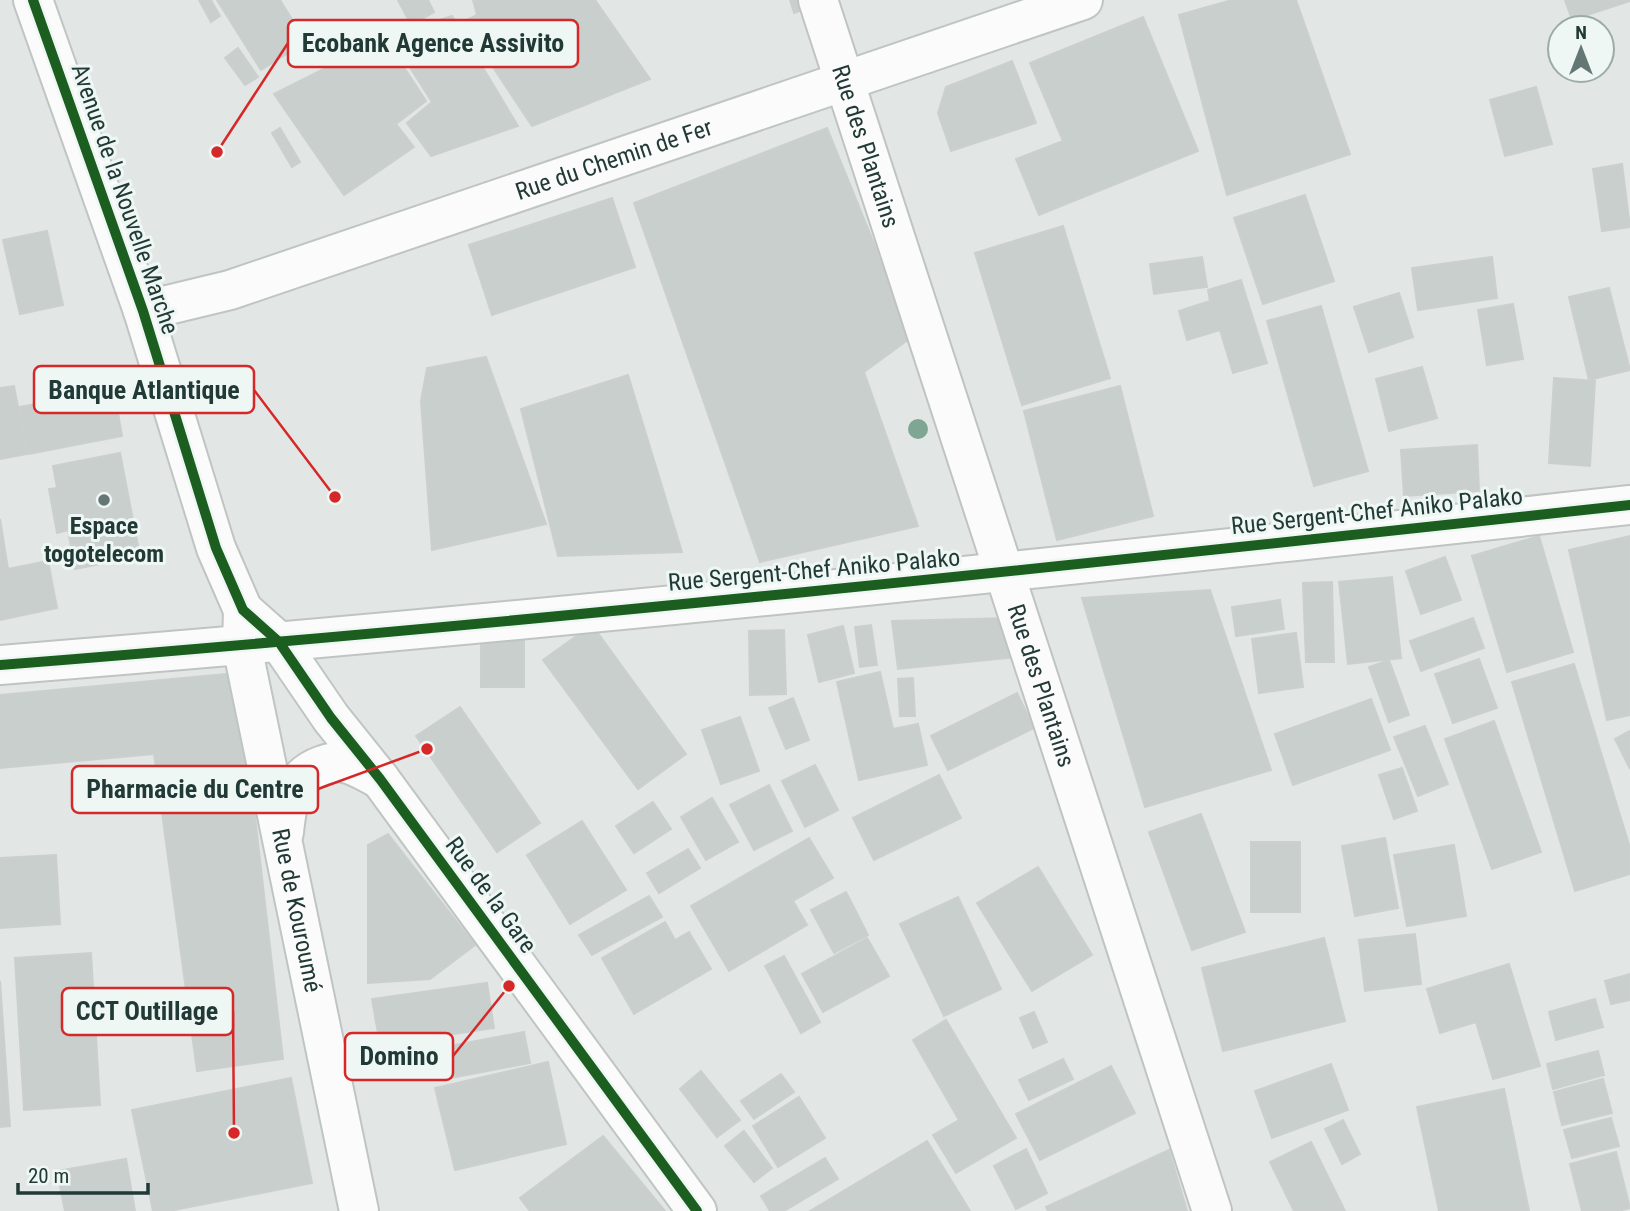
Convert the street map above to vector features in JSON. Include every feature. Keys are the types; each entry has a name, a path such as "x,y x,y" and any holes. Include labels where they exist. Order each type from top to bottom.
{"street":[{"name":"Avenue de la Nouvelle Marche","path":"33,0 143,311 216,548 255,633"},
{"name":"Rue des Plantains","path":"818,0 1212,1211"},
{"name":"Rue du Chemin de Fer","path":"143,311 230,290 1083,0"},
{"name":"Rue Sergent-Chef Aniko Palako","path":"0,665 255,633 1004,573 1630,505"},
{"name":"Rue de la Gare","path":"255,633 331,718 380,779 697,1211"},
{"name":"Rue de Kouroumé","path":"255,633 283,842 359,1211"},
{"path":"283,842 291,790 300,778 314,768 333,762 346,763 380,779"}],"building":[{"path":"199,0 211,0 220,16 211,22"},
{"path":"217,0 280,0 306,42 261,70"},
{"path":"398,0 428,0 434,12 411,25"},
{"path":"473,0 595,0 650,79 532,126 463,22 477,15"},
{"path":"790,0 806,0 809,8 794,13"},
{"path":"1232,0 1296,0 1350,154 1227,195 1179,15"},
{"path":"1565,0 1630,0 1590,14 1570,14"},
{"path":"452,16 518,126 431,156 407,123 432,102 390,36"},
{"path":"1143,17 1198,151 1039,215 1016,159 1063,141 1030,63"},
{"path":"385,38 426,101 396,124 414,147 344,195 274,94"},
{"path":"238,48 258,77 245,85 225,58"},
{"path":"1012,61 1036,123 951,151 938,113 946,87"},
{"path":"1536,87 1552,144 1505,156 1490,100"},
{"path":"280,128 300,162 292,167 272,133"},
{"path":"827,128 912,337 864,372 918,526 760,562 634,203"},
{"path":"1622,164 1630,227 1602,231 1593,169"},
{"path":"1305,195 1334,281 1263,304 1234,218"},
{"path":"612,198 635,267 492,315 469,245"},
{"path":"1063,226 1110,378 1022,405 975,253"},
{"path":"47,231 63,305 20,314 3,240"},
{"path":"1202,257 1207,287 1154,294 1150,264"},
{"path":"1492,257 1497,298 1418,310 1412,268"},
{"path":"1241,280 1267,363 1233,373 1220,330 1187,340 1179,311 1210,301 1208,290"},
{"path":"1609,288 1630,370 1589,380 1569,297"},
{"path":"1399,293 1413,337 1369,352 1354,307"},
{"path":"1513,304 1523,359 1487,365 1478,310"},
{"path":"1321,306 1368,471 1314,486 1267,321"},
{"path":"486,357 546,524 432,550 421,401 427,368"},
{"path":"1422,367 1437,418 1389,431 1376,379"},
{"path":"628,375 682,552 558,556 521,409"},
{"path":"1554,378 1595,381 1590,466 1549,463"},
{"path":"14,386 27,454 0,459 0,388"},
{"path":"1120,386 1153,516 1057,540 1024,411"},
{"path":"114,390 122,436 28,454 19,407"},
{"path":"1477,445 1479,491 1404,496 1401,450"},
{"path":"120,453 140,556 75,569 68,530 57,533 49,489 57,488 53,466"},
{"path":"0,519 8,569 48,561 57,608 0,620"},
{"path":"1539,536 1573,652 1507,672 1472,556"},
{"path":"1630,536 1630,715 1607,720 1569,550"},
{"path":"1445,557 1461,600 1421,614 1406,571"},
{"path":"1392,577 1401,658 1348,664 1339,582"},
{"path":"1332,582 1334,662 1306,662 1303,583"},
{"path":"1210,590 1271,770 1145,807 1082,598"},
{"path":"1280,600 1284,629 1236,636 1232,607"},
{"path":"1009,618 1016,657 898,669 892,621"},
{"path":"1473,618 1484,648 1421,671 1410,641"},
{"path":"592,625 686,754 638,789 543,660"},
{"path":"871,625 877,665 860,667 855,627"},
{"path":"843,626 854,673 819,682 808,635"},
{"path":"784,630 786,694 750,695 749,631"},
{"path":"1296,633 1303,687 1259,693 1252,639"},
{"path":"481,636 524,636 524,687 481,687"},
{"path":"1479,659 1497,708 1453,723 1435,674"},
{"path":"1389,660 1409,715 1389,722 1369,667"},
{"path":"1574,664 1630,848 1630,874 1575,891 1512,682"},
{"path":"880,672 893,729 918,724 927,765 859,780 837,682"},
{"path":"226,674 240,687 283,1059 197,1071 154,754 0,768 0,695"},
{"path":"913,678 915,716 900,716 898,679"},
{"path":"1017,693 1034,728 948,770 931,736"},
{"path":"793,698 809,740 786,749 769,708"},
{"path":"1371,699 1390,750 1293,785 1275,734"},
{"path":"460,707 540,823 497,852 416,736"},
{"path":"740,717 759,771 721,784 702,730"},
{"path":"1494,721 1541,852 1492,869 1445,739"},
{"path":"1425,726 1448,784 1418,796 1394,737"},
{"path":"1630,731 1630,769 1615,739"},
{"path":"815,765 838,810 805,827 782,781"},
{"path":"1402,768 1417,811 1394,819 1379,775"},
{"path":"939,775 961,818 874,860 853,818"},
{"path":"769,785 792,831 754,850 730,805"},
{"path":"712,798 738,842 706,860 681,817"},
{"path":"653,802 671,829 634,853 616,826"},
{"path":"1201,814 1245,932 1192,950 1149,832"},
{"path":"582,821 626,890 570,924 527,855"},
{"path":"388,834 475,945 430,979 368,983 368,845"},
{"path":"809,838 833,878 793,901 807,925 729,971 691,906"},
{"path":"1385,838 1398,908 1355,916 1342,846"},
{"path":"1251,842 1300,842 1300,912 1251,912"},
{"path":"1454,845 1466,916 1407,926 1394,855"},
{"path":"688,849 700,868 659,893 647,873"},
{"path":"56,855 60,924 0,928 0,858"},
{"path":"1038,867 1092,955 1032,991 977,903"},
{"path":"846,892 868,935 834,953 811,910"},
{"path":"649,896 662,917 592,955 579,935"},
{"path":"958,897 1001,989 944,1016 900,924"},
{"path":"665,922 675,940 689,932 711,969 634,1014 602,958"},
{"path":"1415,934 1421,984 1365,991 1359,940"},
{"path":"867,938 889,976 823,1012 802,974"},
{"path":"1324,938 1345,1021 1223,1051 1202,968"},
{"path":"91,953 100,1105 24,1110 15,958"},
{"path":"784,956 820,1022 801,1033 765,966"},
{"path":"1509,964 1540,1066 1493,1079 1476,1022 1440,1033 1427,989"},
{"path":"1630,974 1630,1000 1611,1004 1605,981"},
{"path":"0,981 10,1126 0,1127"},
{"path":"487,983 494,1028 380,1045 372,999"},
{"path":"1595,999 1603,1027 1556,1040 1549,1012"},
{"path":"1034,1012 1047,1042 1033,1048 1020,1018"},
{"path":"946,1020 1016,1138 956,1173 933,1135 959,1120 913,1040"},
{"path":"524,1032 530,1063 445,1079 439,1048"},
{"path":"1598,1051 1604,1075 1553,1089 1547,1064"},
{"path":"1063,1059 1073,1079 1029,1100 1019,1080"},
{"path":"548,1062 566,1144 455,1170 435,1088"},
{"path":"1331,1064 1348,1110 1272,1138 1255,1091"},
{"path":"1111,1066 1135,1113 1040,1160 1016,1114"},
{"path":"701,1071 740,1120 717,1137 680,1089"},
{"path":"781,1074 794,1092 754,1119 741,1101"},
{"path":"291,1078 312,1183 169,1211 153,1211 132,1110"},
{"path":"1603,1079 1612,1113 1562,1125 1554,1092"},
{"path":"1504,1089 1529,1211 1439,1211 1417,1107"},
{"path":"799,1097 825,1138 778,1167 753,1126"},
{"path":"1611,1118 1619,1146 1572,1158 1564,1130"},
{"path":"1343,1120 1360,1154 1342,1164 1325,1129"},
{"path":"744,1131 772,1168 754,1182 725,1146"},
{"path":"603,1136 665,1211 530,1211 520,1198"},
{"path":"927,1141 970,1211 810,1211"},
{"path":"1311,1142 1345,1211 1294,1211 1270,1162"},
{"path":"1026,1149 1047,1193 1016,1209 994,1166"},
{"path":"1169,1150 1187,1211 1048,1211 1046,1207"},
{"path":"1616,1152 1630,1208 1618,1211 1582,1211 1570,1164"},
{"path":"825,1158 838,1179 784,1211 770,1211 761,1196"},
{"path":"126,1159 135,1211 65,1211 57,1171"}],"cycle path":[{"path":"33,0 143,311 216,548 243,610 279,642 331,718 380,779 697,1211"},
{"path":"0,665 612,611 1630,505"}],"place":[{"name":"Ecobank Agence Assivito","path":"217,152"},
{"name":"Banque Atlantique","path":"335,497"},
{"name":"Espace togotelecom","path":"104,500"},
{"name":"Pharmacie du Centre","path":"427,749"},
{"name":"Domino","path":"509,986"},
{"name":"CCT Outillage","path":"234,1133"}]}
